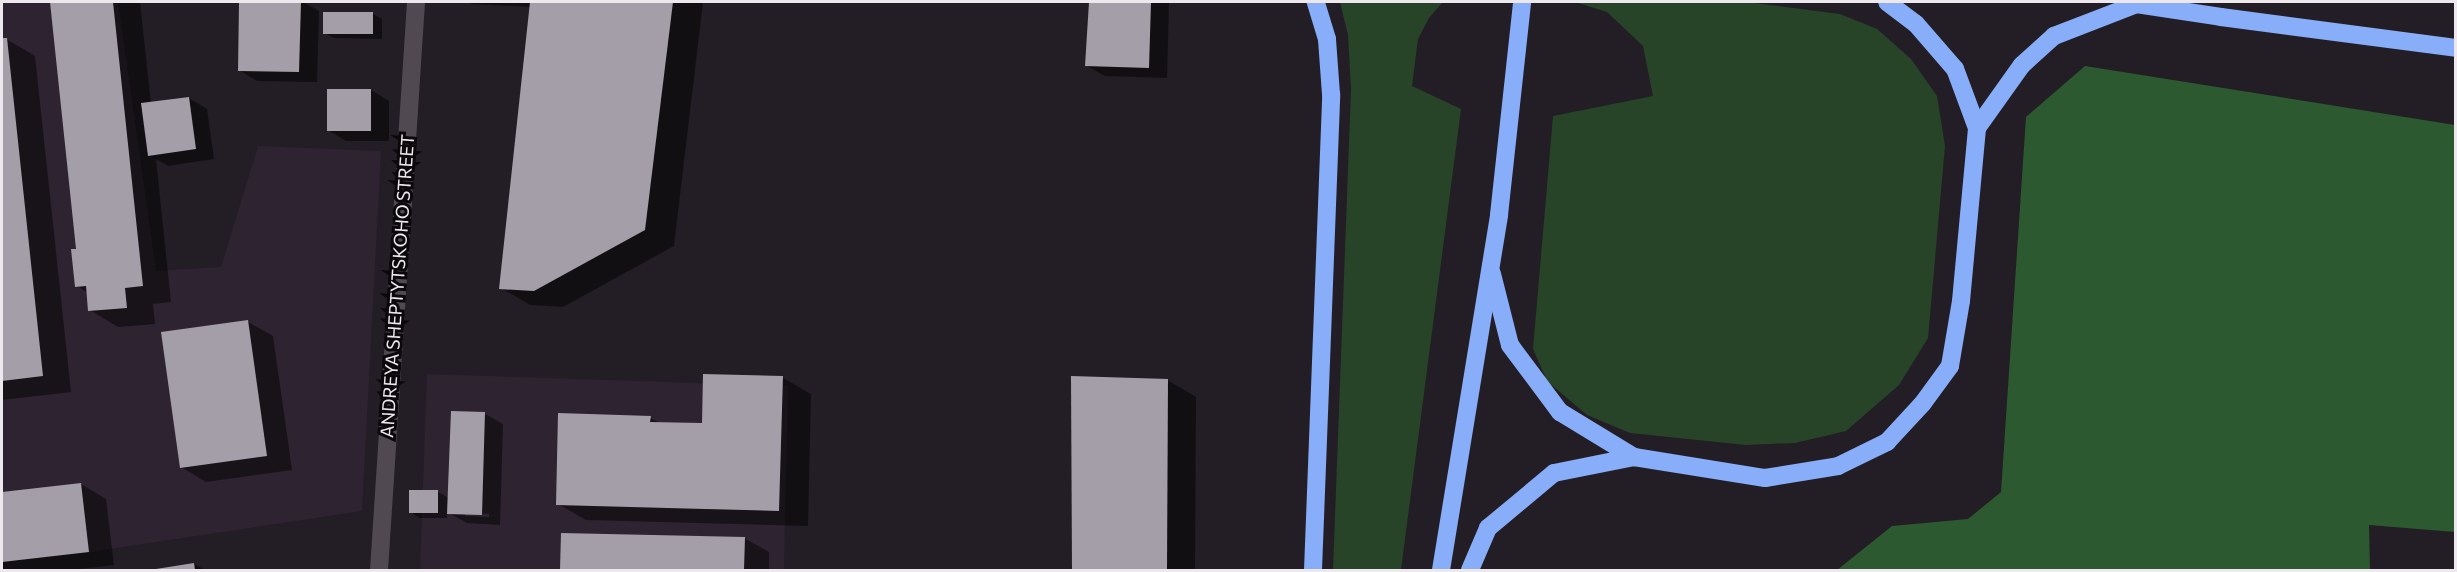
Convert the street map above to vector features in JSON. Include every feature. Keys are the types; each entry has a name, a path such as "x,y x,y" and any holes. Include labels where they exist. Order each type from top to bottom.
{"highway":[{"path":"1313,570 1331,94 1327,39 1316,2"},
{"path":"1441,570 1490,266 1511,109 1522,2"},
{"path":"1470,570 1488,528 1554,473 1634,457 1765,478 1838,466 1887,442 1923,403 1950,366 1961,301 1977,128 1955,69 1916,24 1887,2"},
{"path":"1977,128 2022,65 2054,36 2132,2 2456,48"},
{"path":"1490,266 1510,345 1560,412 1634,457"}],"street":[{"name":"ANDREYA SHEPTYTSKOHO STREET","path":"379,570 416,2"}],"shaded area":[{"path":"2,2 118,2 156,271 221,267 258,146 381,151 362,511 89,552 2,562"},
{"path":"427,374 788,386 784,570 420,570"}],"green space":[{"path":"1340,2 1443,2 1429,18 1418,39 1412,86 1461,109 1401,570 1333,570 1351,89 1348,35"},
{"path":"1575,2 1747,2 1840,14 1877,29 1911,59 1937,96 1945,146 1928,338 1899,385 1846,431 1795,443 1746,445 1630,433 1587,415 1547,381 1533,349 1553,116 1653,96 1643,46 1607,12"},
{"path":"2085,66 2455,125 2455,532 2369,525 2370,570 1837,570 1892,526 1968,519 2001,492 2026,117"}],"building":[{"path":"50,2 113,2 143,286 125,288 127,308 88,311 86,286 75,287 71,249 76,249"},
{"path":"239,2 301,2 299,72 238,71"},
{"path":"530,2 673,2 645,230 534,291 499,289"},
{"path":"1089,2 1151,2 1149,68 1085,66"},
{"path":"323,12 373,12 373,34 323,34"},
{"path":"2,38 7,38 43,376 2,381"},
{"path":"327,89 371,89 371,131 327,131"},
{"path":"189,97 196,149 148,156 141,103"},
{"path":"248,320 267,456 180,468 161,332"},
{"path":"703,374 783,376 779,511 556,505 558,413 651,416 650,422 702,423"},
{"path":"1071,376 1168,379 1167,570 1072,570"},
{"path":"451,411 485,412 482,515 447,514"},
{"path":"81,483 89,552 2,562 2,492"},
{"path":"409,490 438,490 438,513 409,513"},
{"path":"561,533 745,537 744,570 560,570"},
{"path":"194,563 195,570 156,570 156,569"}]}
